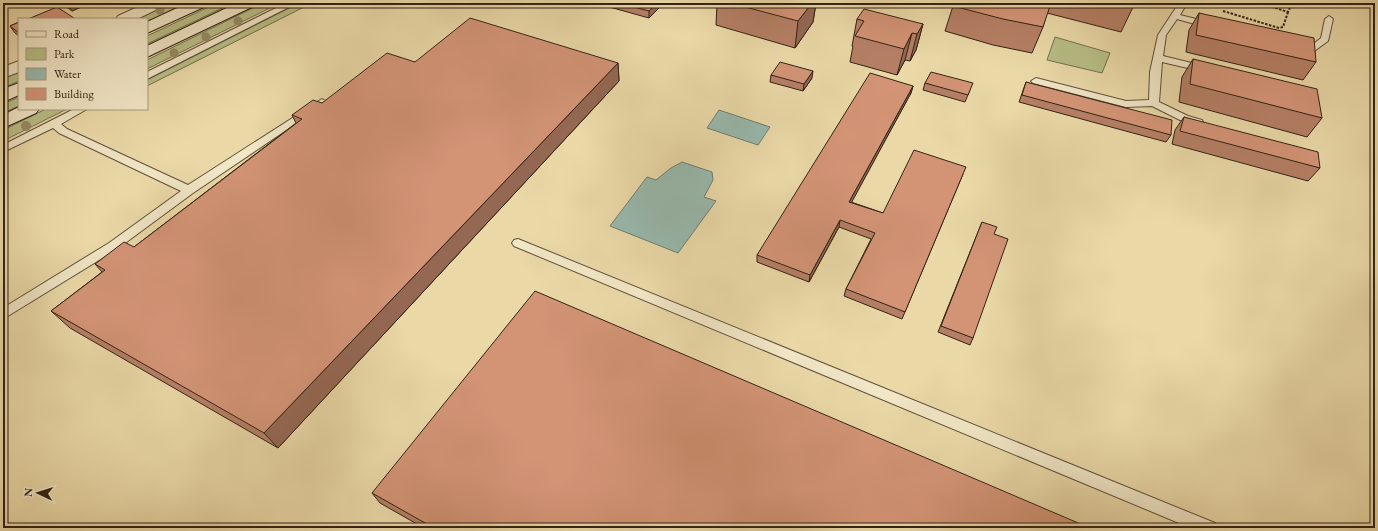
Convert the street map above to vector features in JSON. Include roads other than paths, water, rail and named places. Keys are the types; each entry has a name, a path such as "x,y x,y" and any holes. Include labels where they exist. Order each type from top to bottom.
{"main road":[{"path":"126,18 159,3"},
{"path":"148,28 201,3"},
{"path":"148,52 249,3"},
{"path":"3,73 18,66"},
{"path":"3,96 18,88"},
{"path":"3,122 28,110"}],"lane":[{"path":"148,75 292,3"},
{"path":"1154,102 1155,72 1162,35 1183,3"},
{"path":"1174,16 1220,27"},
{"path":"1290,44 1313,49 1326,39 1329,19"},
{"path":"1158,58 1211,71"},
{"path":"1036,81 1126,104 1154,102 1184,118 1206,124"},
{"path":"3,314 113,246 189,190 322,102"},
{"path":"3,148 80,110"},
{"path":"54,123 63,131 189,190"},
{"path":"518,243 1210,528"}],"water":[{"path":"719,110 770,127 758,145 707,128"},
{"path":"682,162 712,172 713,180 704,197 716,201 678,253 610,226 647,177 656,180 671,168"}]}
